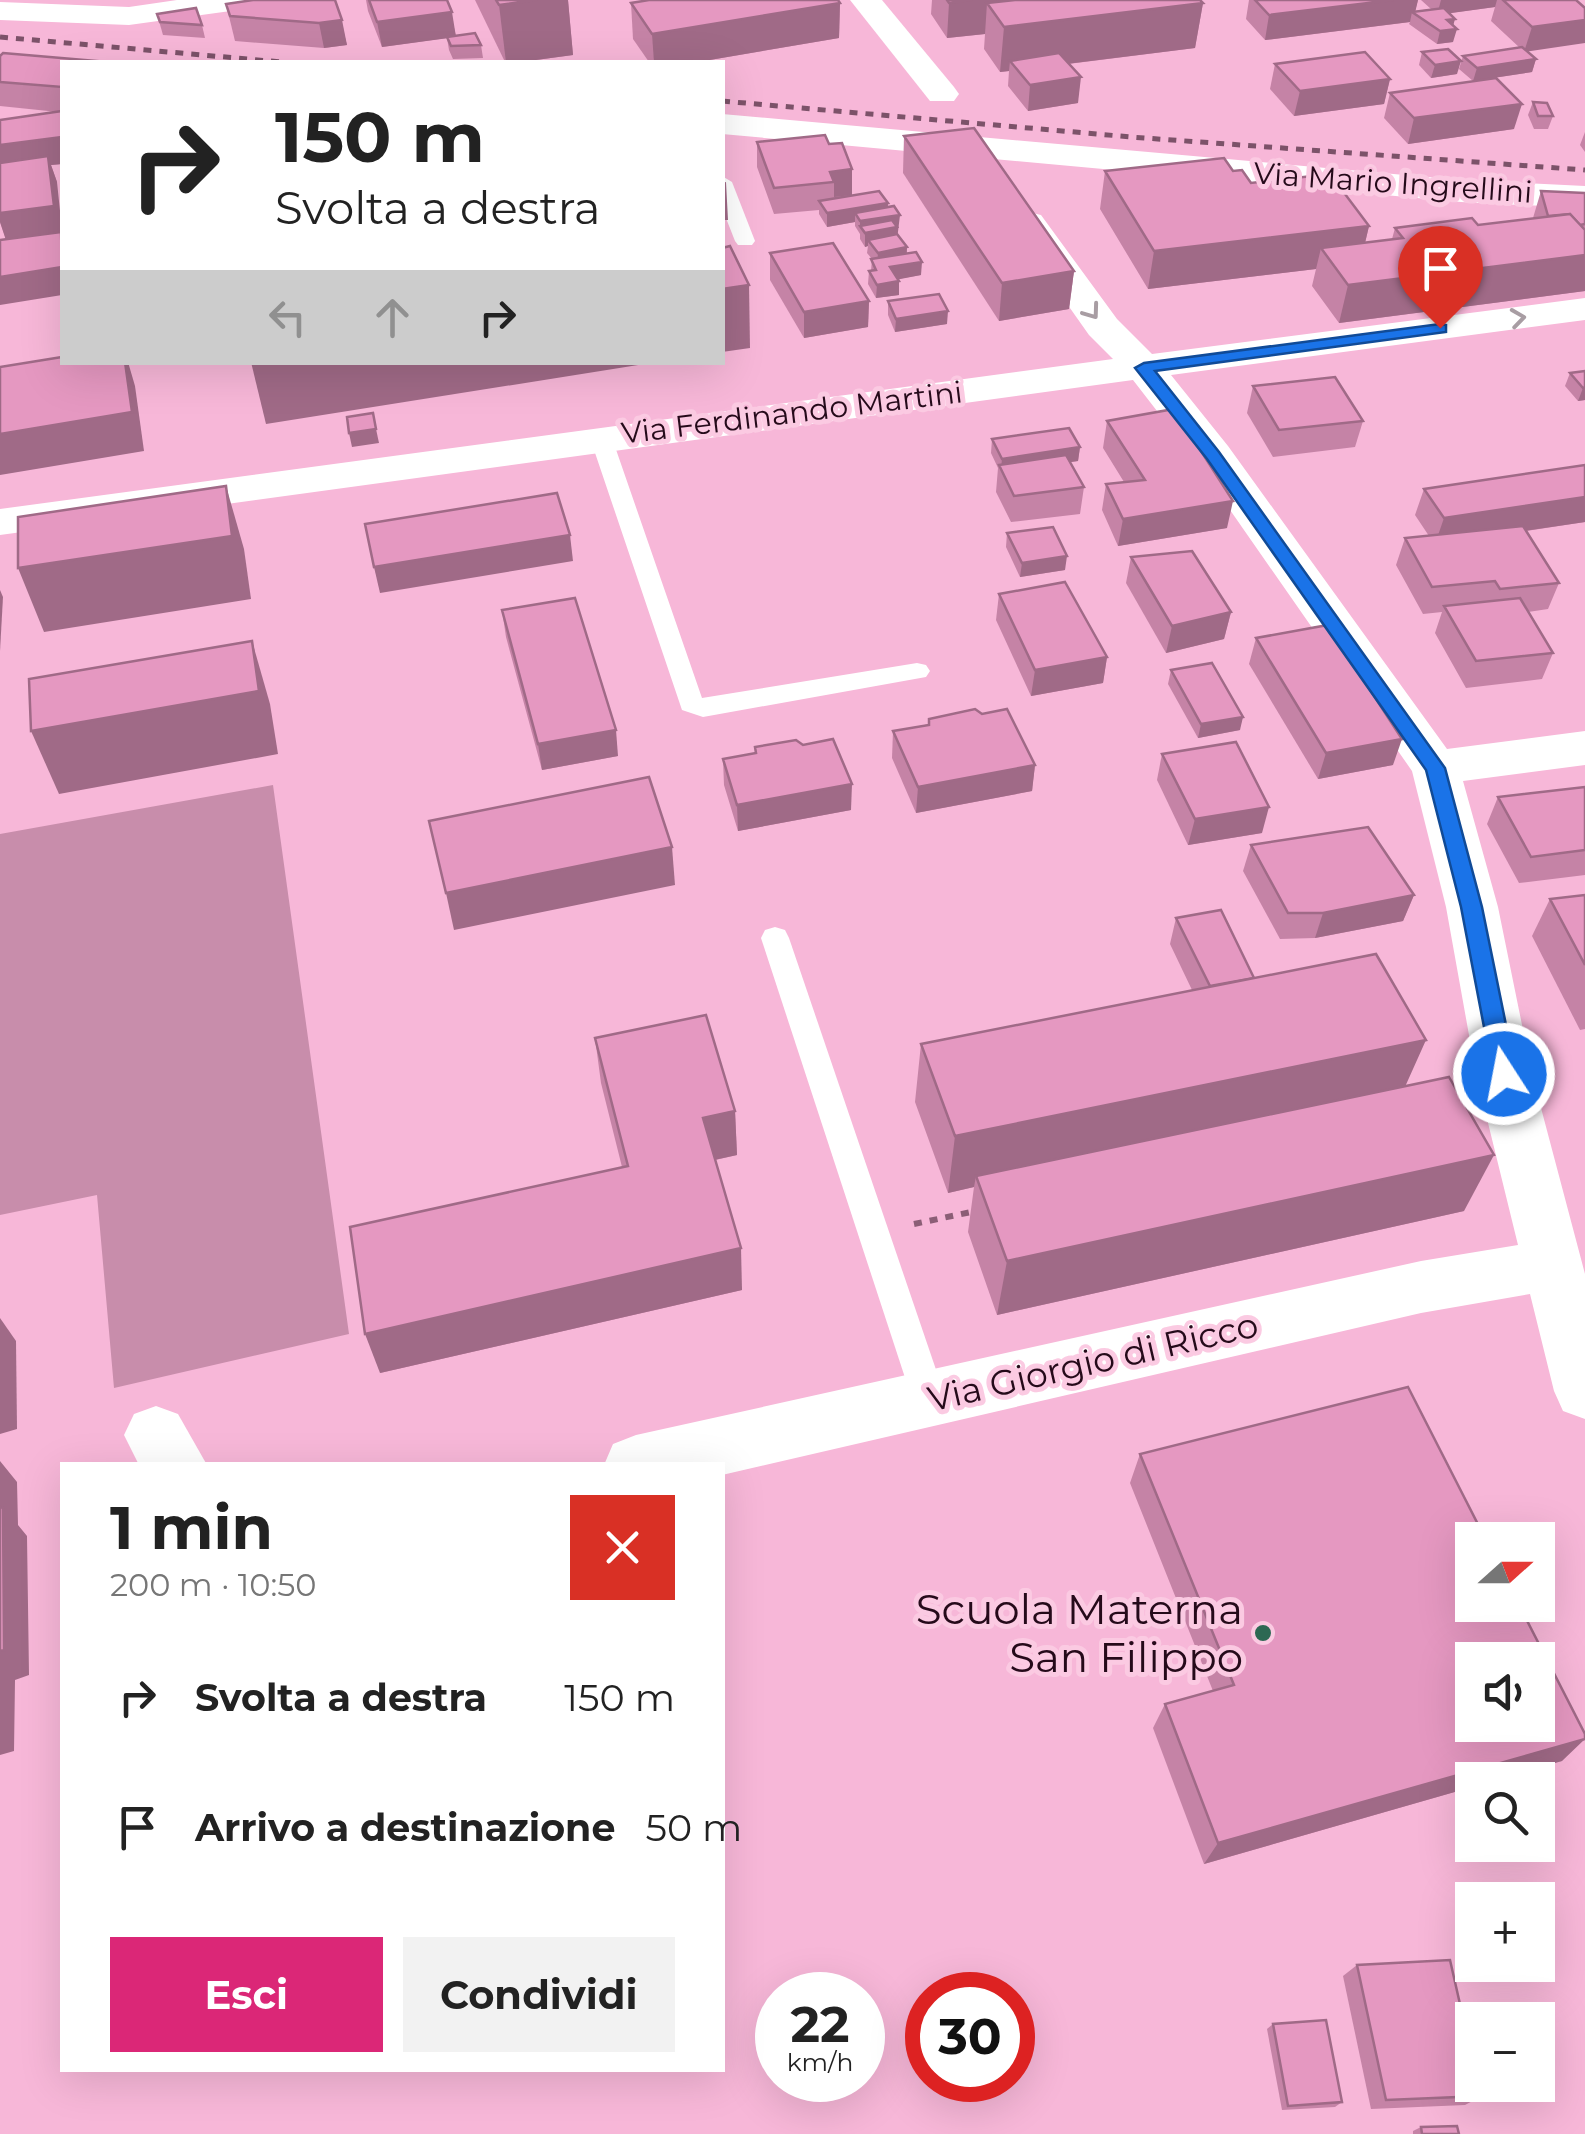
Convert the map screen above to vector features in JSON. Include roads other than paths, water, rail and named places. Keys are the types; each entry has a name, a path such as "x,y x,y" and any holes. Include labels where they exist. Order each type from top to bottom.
{"street":[{"path":"0,11 129,16 245,0"},
{"path":"866,0 942,94"},
{"name":"Via Mario Ingrellini","path":"725,125 991,173 1585,198"},
{"path":"991,173 1104,327 1144,368 1213,456 1435,768 1472,907 1504,1074 1585,1391"},
{"name":"Via Ferdinando Martini","path":"0,522 1585,308"},
{"path":"1435,768 1585,748"},
{"name":"Via Giorgio di Ricco","path":"649,1462 1421,1287 1550,1265"}],"lane":[{"path":"725,190 745,240"},
{"path":"601,438 691,704 703,708 916,671"},
{"path":"775,938 929,1398"}],"railway":[{"path":"0,37 259,60"},
{"path":"725,101 1131,137 1585,170"}],"place":[{"name":"Scuola Materna San Filippo","path":"1263,1633"}]}
